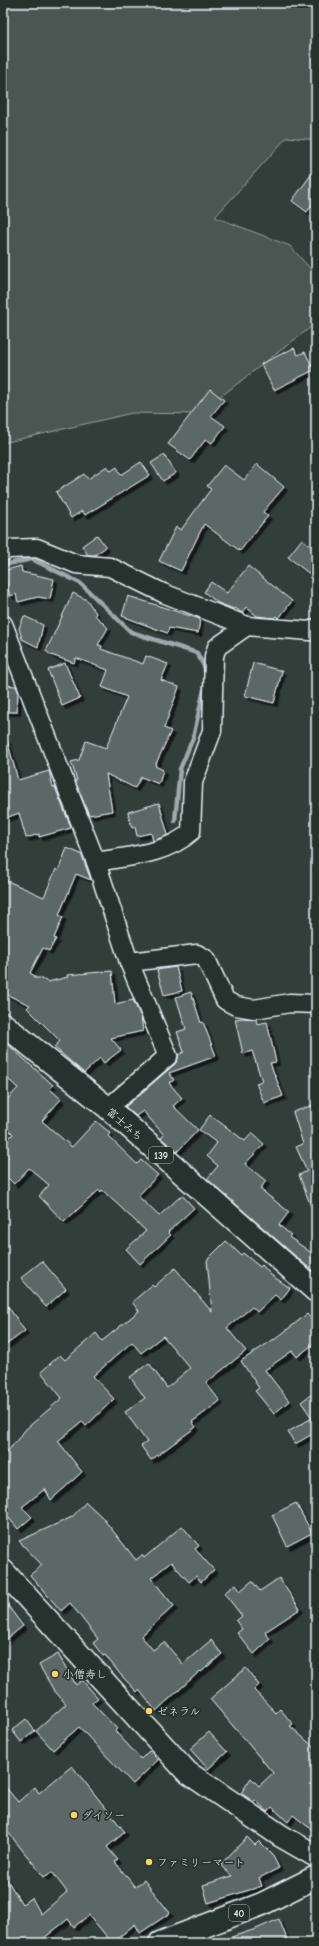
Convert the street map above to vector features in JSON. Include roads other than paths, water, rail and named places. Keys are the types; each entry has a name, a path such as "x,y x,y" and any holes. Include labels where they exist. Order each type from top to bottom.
{"main road":[{"name":"富士みち","path":"3,1024 108,1108 259,1243 316,1290"},
{"path":"3,1571 187,1772 281,1836 316,1856"},
{"name":"40","path":"160,1943 262,1904 316,1877"}],"street":[{"path":"3,552 8,549 37,548 76,564 110,567 163,593 247,626 310,631 316,628"},
{"path":"3,624 96,862 129,962 168,1056 108,1108"},
{"path":"96,862 157,851 179,842 190,832 194,782 212,731 217,647 247,626"},
{"path":"129,962 197,954 206,959 225,1000 236,1006 254,1009 290,1003 316,1004"}],"waterway":[{"path":"3,565 32,559 80,583 131,632 197,653 205,668 205,671"},
{"path":"175,821 180,769 193,738 205,685"}],"place":[{"name":"小僧寿し","path":"55,1674"},
{"name":"ゼネラル","path":"149,1711"},
{"name":"ダイソー","path":"74,1815"},
{"name":"ファミリーマート","path":"149,1862"}]}
